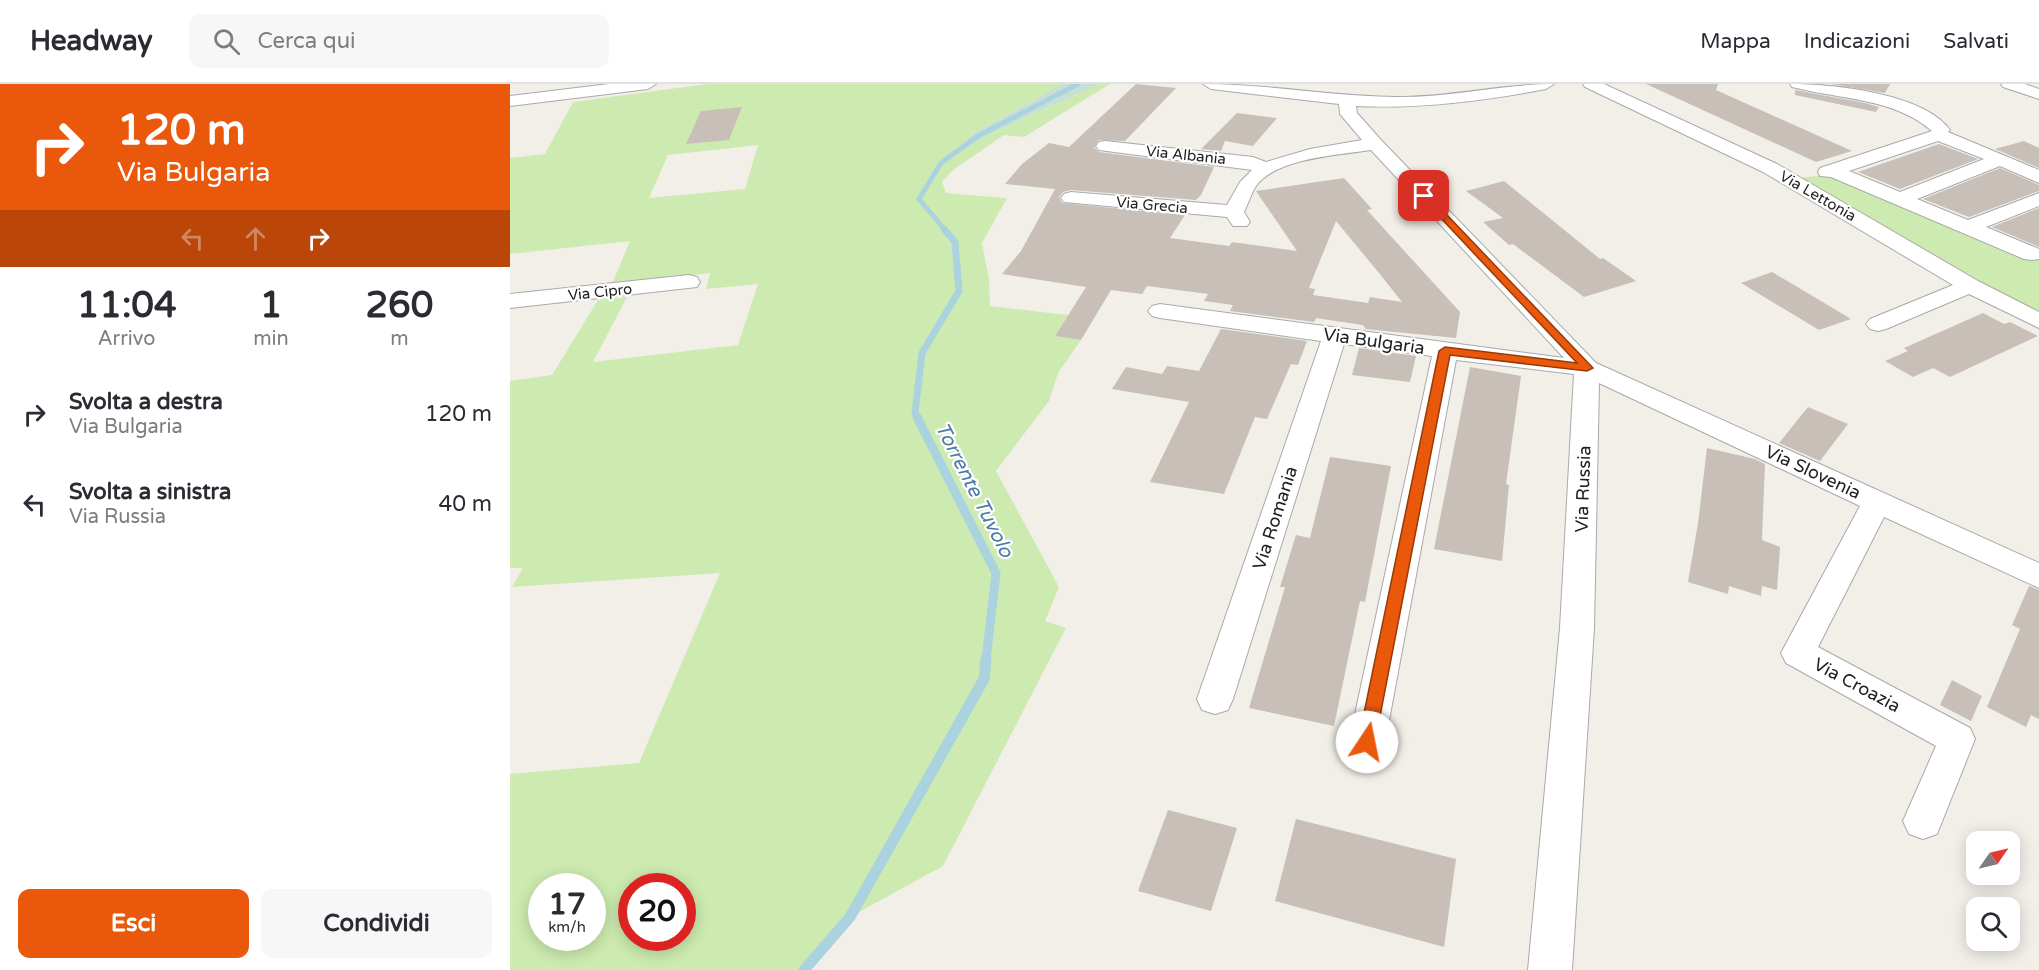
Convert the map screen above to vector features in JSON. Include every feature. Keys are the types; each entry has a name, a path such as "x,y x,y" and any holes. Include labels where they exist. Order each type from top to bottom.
{"street":[{"path":"510,101 558,90 648,84"},
{"path":"1211,84 1347,101 1397,103 1445,100 1546,84"},
{"path":"1427,84 1445,100"},
{"name":"Via Lettonia","path":"1591,84 1770,168 1970,286 2039,321"},
{"path":"1798,84 1902,108 1935,123 1941,130 1938,135"},
{"path":"2009,84 2039,94"},
{"path":"1347,101 1349,114 1375,144 1587,368"},
{"path":"1770,168 1804,174 1833,171 1938,135 1958,141 2039,177"},
{"path":"1265,169 1293,159 1375,144"},
{"name":"Via Albania","path":"1105,146 1253,163 1265,169"},
{"path":"1900,199 1999,160"},
{"name":"Via Grecia","path":"1071,198 1237,217 1250,180 1265,169"},
{"path":"1833,171 2032,254"},
{"path":"1969,227 2039,199"},
{"name":"Via Cipro","path":"510,301 689,282"},
{"path":"1878,324 1970,286"},
{"name":"Via Bulgaria","path":"1160,311 1445,351 1587,368"},
{"name":"Via Romania","path":"1215,699 1335,336"},
{"path":"1367,742 1445,351"},
{"name":"Via Slovenia","path":"1587,368 2039,576"},
{"name":"Via Russia","path":"1550,970 1577,628 1587,368"},
{"name":"Via Croazia","path":"1877,502 1798,653 1957,739 1923,821"}],"green space":[{"path":"707,84 1062,84 974,133 944,161 992,133 1100,84 1110,84 1024,137 1004,135 953,170 942,182 946,193 1007,198 982,243 989,279 990,306 1068,315 1055,336 1081,340 1058,373 1049,401 996,471 1059,587 1045,621 1066,628 943,866 850,917 804,970 510,970 510,774 639,763 720,573 512,587 523,568 510,568 510,381 552,375 598,300 627,297 593,362 738,345 758,284 706,289 710,273 612,284 630,241 510,254 510,158 545,154 573,102","holes":["758,145 745,189 649,198 668,155"]},
{"path":"1062,84 1100,84 992,133 941,163 974,133"},
{"path":"1834,174 2039,260 2039,314 1921,252 1855,209 1798,178"}],"building":[{"path":"1136,84 1176,88 1125,141 1099,140 1094,147 1099,152 1214,167 1201,195 1196,200 1071,190 1063,192 1059,197 1062,203 1185,215 1170,238 1229,246 1232,242 1297,251 1256,191 1344,178 1372,209 1367,210 1460,312 1456,338 1365,329 1362,325 1316,318 1314,322 1230,311 1233,305 1204,301 1208,294 1147,286 1142,294 1111,290 1081,340 1055,336 1086,287 1002,274 1021,251 1055,189 1005,184 1022,164 1049,143 1069,147","holes":["1336,221 1402,302 1370,297 1368,303 1313,295 1315,289 1309,288"]},
{"path":"1646,84 1718,84 1716,90 1852,151 1816,162"},
{"path":"1831,84 1890,84 1885,93"},
{"path":"1795,90 1879,107 1876,112 1795,95"},
{"path":"742,107 729,140 686,144 701,111"},
{"path":"1237,113 1277,118 1253,146 1225,141 1221,151 1201,149"},
{"path":"2024,141 2039,148 2039,168 1995,149"},
{"path":"1939,144 1978,159 1900,189 1858,172"},
{"path":"2000,168 2039,185 2039,191 1969,217 1923,199"},
{"path":"1504,181 1600,259 1603,258 1636,281 1584,297 1513,244 1509,245 1483,222 1503,218 1466,191"},
{"path":"2039,208 2039,247 1992,227"},
{"path":"1772,272 1851,319 1819,330 1741,283"},
{"path":"1983,313 2004,324 2010,322 2038,336 1950,377 1933,368 1913,377 1885,361 1908,351 1904,348"},
{"path":"1221,329 1307,341 1298,365 1291,364 1267,419 1255,417 1224,494 1150,482 1189,402 1112,389 1126,367 1162,374 1167,366 1199,371"},
{"path":"1359,348 1416,356 1410,382 1352,375"},
{"path":"1470,367 1521,376 1506,484 1509,485 1502,561 1434,549"},
{"path":"1808,407 1848,424 1820,461 1779,443"},
{"path":"1707,448 1755,459 1765,464 1762,540 1780,547 1777,590 1762,586 1761,596 1729,586 1728,594 1688,582"},
{"path":"1330,457 1391,466 1365,602 1360,601 1334,726 1249,708 1285,587 1280,587 1296,535 1310,538"},
{"path":"2029,586 2039,590 2039,719 2031,715 2026,727 1987,707 2020,629 2012,625"},
{"path":"1952,680 1982,696 1971,721 1940,705"},
{"path":"1168,810 1237,828 1211,911 1138,891"},
{"path":"1296,819 1456,859 1444,947 1275,901"}],"waterway":[{"name":"Torrente Tuvolo","path":"946,231 919,199 941,163 978,136 1078,84"},
{"name":"Torrente Tuvolo","path":"917,417 915,413 922,353 959,291 955,242 944,229"},
{"name":"Torrente Tuvolo","path":"917,417 996,573 986,660"},
{"name":"Torrente Tuvolo","path":"804,970 850,917 984,679 986,659"}],"route":[{"path":"1367,742 1445,351 1587,368 1424,196"}]}
